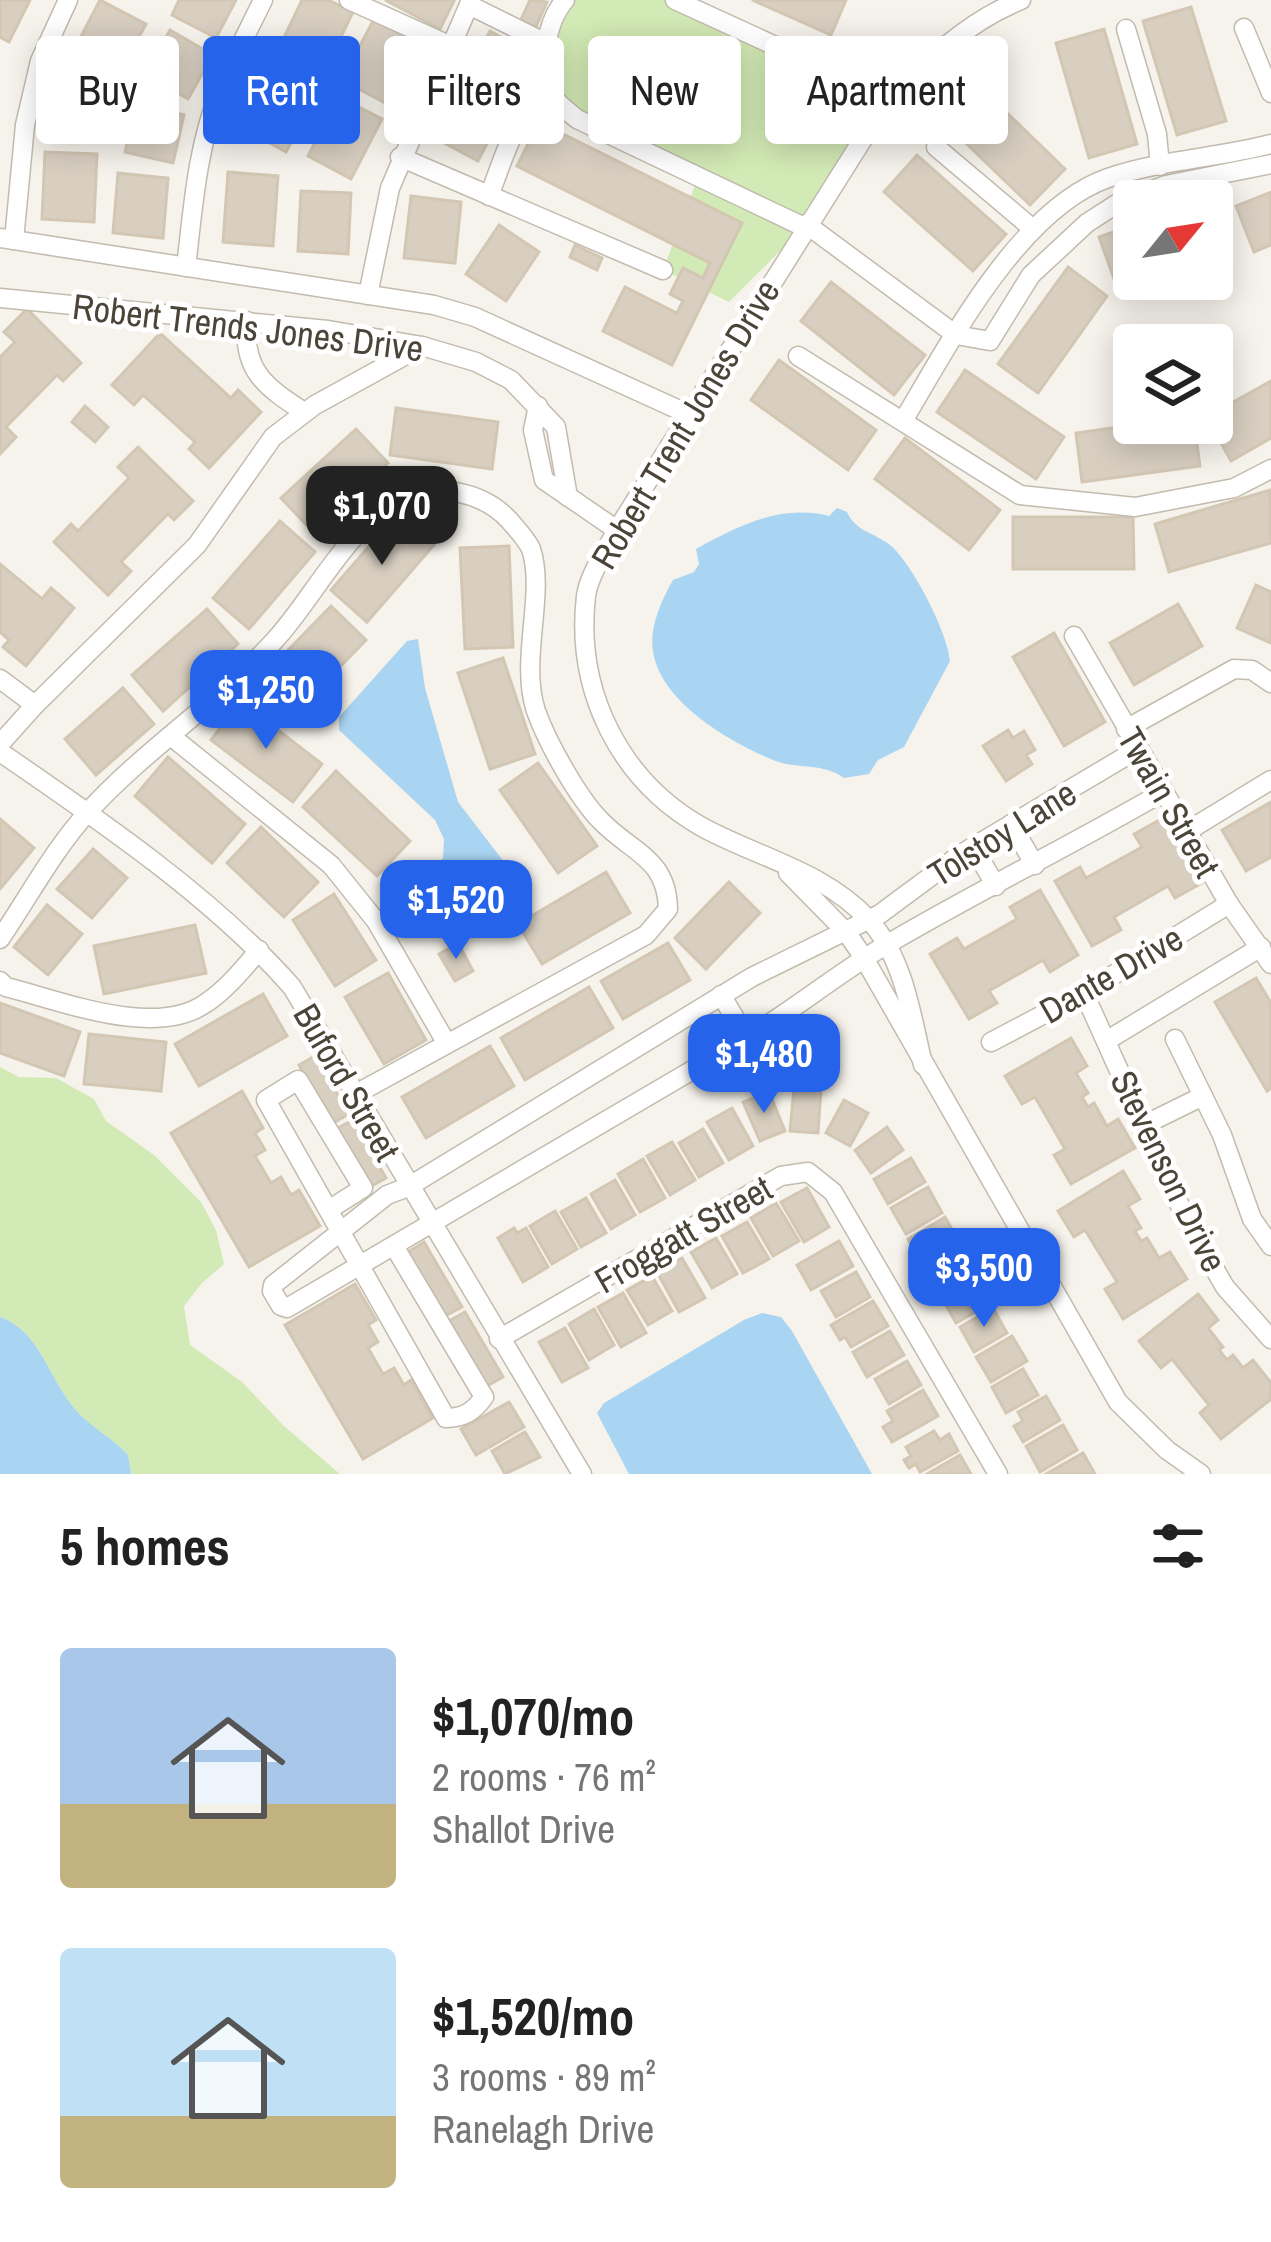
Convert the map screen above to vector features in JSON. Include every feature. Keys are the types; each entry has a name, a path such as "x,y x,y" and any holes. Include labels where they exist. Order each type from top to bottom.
{"street":[{"path":"68,0 40,62 7,239 475,316 688,414"},
{"path":"186,267 205,138 218,96 262,0"},
{"path":"349,0 429,36"},
{"path":"676,0 765,41"},
{"name":"Robert Trent Jones Drive","path":"958,36 1021,0"},
{"path":"549,36 562,1"},
{"path":"455,36 470,2 533,36"},
{"path":"1244,28 1271,93"},
{"path":"1126,29 1157,134 1160,166"},
{"path":"564,106 577,118 805,226 956,335 990,341 1031,275 1057,247 1108,210 1166,185 1271,164"},
{"path":"368,296 390,188 406,144"},
{"path":"489,196 509,144"},
{"name":"Robert Trent Jones Drive","path":"859,144 616,530 586,592 586,666 602,721 635,774 700,826 829,886 869,920 887,944 908,998 923,1065"},
{"path":"903,421 1019,243 1057,206 1130,171 1271,144"},
{"path":"936,147 1033,230"},
{"path":"400,158 663,269"},
{"path":"1091,186 1108,210"},
{"name":"Robert Trends Jones Drive","path":"0,298 328,330 422,346 494,371 511,380 556,428 568,497"},
{"path":"247,322 244,347 256,375 304,412"},
{"path":"0,748 35,705 197,545 273,437 304,412 422,346"},
{"path":"798,356 1021,495 1135,506 1234,488 1271,469"},
{"path":"538,406 533,430 544,480 616,530"},
{"path":"536,449 559,445"},
{"path":"0,939 87,813 275,640 370,520 402,498 439,490 477,496 506,516 530,548 535,593 529,642 536,710 563,765 598,819 656,866 668,886 668,909 646,935 354,1095"},
{"name":"Twain Street","path":"1074,636 1229,904 1266,956"},
{"path":"1126,729 1234,669 1252,670 1271,682"},
{"path":"0,680 35,705"},
{"path":"172,736 331,865 376,921 447,1044"},
{"name":"Buford Street","path":"0,748 259,950 292,987 582,1474"},
{"name":"Tolstoy Lane","path":"358,1266 287,1308 272,1291 273,1285 387,1195 409,1187 721,995 869,920 973,847 1138,749"},
{"path":"1186,832 1271,780"},
{"path":"358,1266 781,1017 818,986 887,944 1163,793"},
{"path":"1012,824 1035,865"},
{"path":"973,847 996,886"},
{"name":"Robert Trent Jones Drive","path":"771,858 847,933 865,958 1118,1402 1167,1450 1201,1474"},
{"name":"Dante Drive","path":"991,1042 1084,993 1229,904"},
{"path":"0,980 6,987 159,1020 203,1006 259,950"},
{"path":"1106,1041 1266,956"},
{"name":"Stevenson Drive","path":"1084,993 1186,1219 1225,1287 1271,1339"},
{"path":"721,995 746,1038"},
{"path":"1175,1039 1222,1135 1252,1219 1271,1246"},
{"path":"330,1209 363,1188 298,1080 266,1100 446,1418 459,1418 476,1409 484,1396 394,1246"},
{"path":"1144,1125 1203,1096"},
{"name":"Froggatt Street","path":"499,1339 781,1176 808,1172 833,1192 998,1474"}],"green space":[{"path":"571,0 673,0 765,45 765,144 859,144 804,227 729,302 663,270 698,177 639,144 741,144 741,36 588,36 588,116 564,103 564,36 556,36"},
{"path":"0,1067 19,1077 56,1078 94,1099 106,1121 154,1155 201,1202 216,1230 224,1264 184,1306 190,1345 242,1382 340,1474 131,1474 128,1455 77,1411 24,1332 0,1317"}],"water":[{"path":"837,508 899,554 936,617 950,661 904,747 878,760 869,774 844,778 773,760 718,731 669,687 658,670 652,642 657,614 673,580 694,572 699,564 696,549 760,519 793,513 829,516"},
{"path":"418,639 425,688 458,802 514,875 509,887 432,932 405,896 443,858 444,839 435,820 339,730 339,717 407,641"},
{"path":"762,1313 781,1317 792,1331 872,1474 629,1474 597,1413 604,1403"},
{"path":"0,1317 24,1332 77,1411 128,1455 131,1474 0,1474"}],"building":[{"path":"0,0 30,0 9,42 0,37"},
{"path":"100,0 146,24 139,36 81,36"},
{"path":"179,0 236,0 217,36 172,15"},
{"path":"302,0 328,0 353,12 341,36 285,36"},
{"path":"385,0 453,0 454,1 440,29"},
{"path":"530,0 547,2 534,31 519,24"},
{"path":"752,0 846,0 831,35"},
{"path":"1191,7 1226,121 1177,135 1143,21"},
{"path":"374,19 406,36 384,36 384,102 360,90 360,46"},
{"path":"1104,29 1137,144 1089,158 1056,43"},
{"path":"170,30 203,49 203,73 188,99 179,94 179,36 167,36"},
{"path":"360,108 382,119 351,179 308,156 314,144 360,144"},
{"path":"1008,114 1065,169 1030,205 967,144 1008,144"},
{"path":"564,134 742,223 672,365 603,331 625,287 677,313 683,301 670,294 683,268 703,278 710,263 517,166 528,144 564,144"},
{"path":"127,144 177,144 173,163 125,152"},
{"path":"446,144 487,144 478,161"},
{"path":"45,152 97,154 94,222 42,219"},
{"path":"917,155 1006,234 973,271 884,192"},
{"path":"228,172 278,176 273,246 223,242"},
{"path":"118,173 168,178 163,238 113,233"},
{"path":"301,191 351,193 348,254 298,251"},
{"path":"1271,192 1271,245 1254,252 1236,206"},
{"path":"411,196 461,202 455,263 404,258"},
{"path":"499,225 539,252 506,301 466,274"},
{"path":"1113,232 1113,276 1099,237"},
{"path":"575,245 602,258 597,270 570,257"},
{"path":"1068,267 1107,296 1038,393 998,364"},
{"path":"831,282 925,355 894,395 801,321"},
{"path":"27,309 81,363 63,381 57,375 6,427 16,437 0,454 0,357 15,342 4,332"},
{"path":"160,333 231,398 238,390 261,412 209,468 189,449 195,442 143,395 134,405 112,385"},
{"path":"779,360 876,430 848,470 751,400"},
{"path":"965,370 1064,437 1036,479 937,412"},
{"path":"1271,381 1271,438 1231,461 1222,444 1233,444 1233,402"},
{"path":"85,406 108,427 95,442 72,422"},
{"path":"396,408 498,422 492,469 390,455"},
{"path":"1113,428 1113,444 1197,444 1200,466 1082,482 1076,433"},
{"path":"356,429 388,463 314,533 281,498"},
{"path":"905,438 1000,510 969,550 875,479"},
{"path":"138,447 193,501 174,520 168,514 121,562 131,571 108,595 54,542 71,524 78,531 129,478 118,467"},
{"path":"1270,490 1271,543 1169,572 1155,524"},
{"path":"398,513 434,545 367,622 331,590"},
{"path":"1013,517 1133,517 1134,569 1013,569"},
{"path":"280,521 315,552 249,629 213,598"},
{"path":"509,546 513,647 465,649 460,548"},
{"path":"0,564 42,599 51,588 74,608 26,666 3,647 9,640 0,632"},
{"path":"1256,585 1271,592 1271,643 1237,628"},
{"path":"1178,604 1202,646 1134,685 1110,643"},
{"path":"331,606 366,640 295,713 260,679"},
{"path":"207,609 238,644 163,711 132,675"},
{"path":"1054,633 1105,722 1064,746 1013,657"},
{"path":"503,658 535,754 490,769 458,673"},
{"path":"123,688 154,724 96,775 65,739"},
{"path":"240,701 322,764 293,802 211,740"},
{"path":"1008,730 1013,738 1024,731 1035,750 1026,755 1032,764 1006,781 983,746"},
{"path":"168,757 245,824 212,863 135,796"},
{"path":"538,763 597,846 558,873 500,790"},
{"path":"336,771 410,841 377,876 303,807"},
{"path":"1271,802 1271,857 1246,871 1222,830"},
{"path":"1165,817 1202,883 1175,898 1168,886 1114,917 1121,930 1092,946 1055,881 1080,867 1086,878 1142,847 1134,834"},
{"path":"0,819 34,848 0,889"},
{"path":"261,827 318,882 284,917 227,863"},
{"path":"93,849 127,878 92,918 57,889"},
{"path":"606,872 630,913 542,964 518,924"},
{"path":"729,882 760,913 706,969 675,938"},
{"path":"1040,890 1078,955 1050,972 1043,960 989,991 997,1003 969,1019 930,954 957,938 964,949 1017,919 1010,907"},
{"path":"334,894 376,960 335,986 293,920"},
{"path":"47,905 82,934 48,975 14,947"},
{"path":"195,925 206,973 104,994 94,946"},
{"path":"458,943 473,971 455,981 439,954"},
{"path":"668,943 690,980 623,1019 601,981"},
{"path":"388,973 426,1040 384,1064 345,997"},
{"path":"1256,978 1271,1003 1271,1088 1267,1091 1215,1002"},
{"path":"589,987 613,1028 525,1080 501,1038"},
{"path":"263,994 287,1036 199,1086 175,1044"},
{"path":"0,1003 80,1032 64,1076 0,1053"},
{"path":"89,1034 166,1042 161,1091 84,1084"},
{"path":"1071,1038 1087,1066 1076,1073 1088,1093 1082,1097 1088,1107 1094,1103 1107,1126 1118,1119 1135,1148 1071,1184 1054,1155 1065,1149 1035,1097 1022,1104 1005,1076"},
{"path":"490,1046 514,1086 426,1138 402,1097"},
{"path":"315,1056 349,1114 333,1123 299,1065"},
{"path":"794,1088 821,1090 818,1133 790,1131"},
{"path":"242,1091 263,1128 255,1133 265,1150 255,1156 271,1183 281,1177 291,1195 299,1190 320,1226 249,1267 171,1133"},
{"path":"769,1092 785,1131 760,1141 743,1102"},
{"path":"844,1100 868,1113 850,1146 826,1133"},
{"path":"732,1108 753,1146 729,1160 707,1122"},
{"path":"353,1120 386,1178 370,1187 336,1129"},
{"path":"887,1127 903,1150 871,1173 855,1150"},
{"path":"703,1129 723,1163 699,1177 679,1143"},
{"path":"672,1142 695,1180 670,1195 647,1156"},
{"path":"911,1158 925,1182 888,1204 874,1179"},
{"path":"643,1159 665,1198 640,1212 618,1174"},
{"path":"1123,1171 1140,1199 1128,1206 1141,1228 1135,1231 1141,1241 1147,1238 1159,1258 1170,1252 1187,1279 1123,1319 1105,1289 1117,1282 1085,1230 1074,1237 1058,1211"},
{"path":"615,1180 635,1215 611,1229 591,1194"},
{"path":"928,1187 942,1213 906,1234 891,1208"},
{"path":"807,1188 829,1227 804,1242 781,1202"},
{"path":"586,1198 606,1233 581,1247 561,1212"},
{"path":"776,1203 799,1241 773,1256 751,1218"},
{"path":"555,1211 577,1249 552,1264 530,1226"},
{"path":"945,1217 959,1242 922,1264 908,1239"},
{"path":"747,1222 769,1259 743,1273 722,1236"},
{"path":"514,1228 517,1233 526,1228 548,1267 523,1282 498,1238"},
{"path":"716,1238 737,1274 712,1288 691,1252"},
{"path":"839,1241 853,1266 811,1290 797,1265"},
{"path":"424,1242 462,1307 445,1316 408,1252"},
{"path":"961,1247 976,1272 939,1293 925,1268"},
{"path":"682,1258 705,1298 679,1312 657,1272"},
{"path":"856,1272 870,1297 836,1317 821,1291"},
{"path":"652,1276 672,1311 648,1325 627,1290"},
{"path":"979,1277 993,1302 956,1323 942,1298"},
{"path":"355,1284 376,1320 368,1325 378,1342 368,1348 383,1374 394,1368 404,1385 411,1380 433,1418 363,1459 285,1325"},
{"path":"623,1293 646,1333 621,1347 598,1307"},
{"path":"1198,1294 1218,1320 1208,1328 1227,1360 1233,1355 1243,1368 1253,1360 1271,1383 1271,1399 1221,1439 1200,1413 1209,1405 1172,1359 1161,1368 1139,1341"},
{"path":"873,1301 888,1326 851,1347 845,1337 840,1340 831,1325"},
{"path":"993,1308 1007,1333 974,1352 960,1327"},
{"path":"594,1309 614,1345 589,1360 569,1324"},
{"path":"465,1312 503,1377 487,1386 449,1321"},
{"path":"565,1328 588,1368 562,1382 539,1342"},
{"path":"890,1331 904,1355 867,1377 853,1352"},
{"path":"1012,1336 1027,1361 991,1382 976,1357"},
{"path":"907,1361 921,1385 889,1404 875,1379"},
{"path":"1023,1369 1038,1395 1006,1413 992,1387"},
{"path":"923,1390 938,1416 892,1442 883,1427 893,1421 887,1411"},
{"path":"1046,1396 1060,1420 1023,1442 1014,1426 1023,1421 1018,1412"},
{"path":"509,1402 524,1427 476,1455 461,1429"},
{"path":"1063,1425 1077,1450 1040,1472 1026,1446"},
{"path":"934,1431 940,1440 949,1434 958,1451 920,1472 916,1464 909,1468 904,1460 911,1456 906,1447"},
{"path":"525,1432 540,1457 505,1474 492,1451"},
{"path":"1083,1453 1095,1474 1046,1474"},
{"path":"960,1455 971,1474 927,1474"}]}
